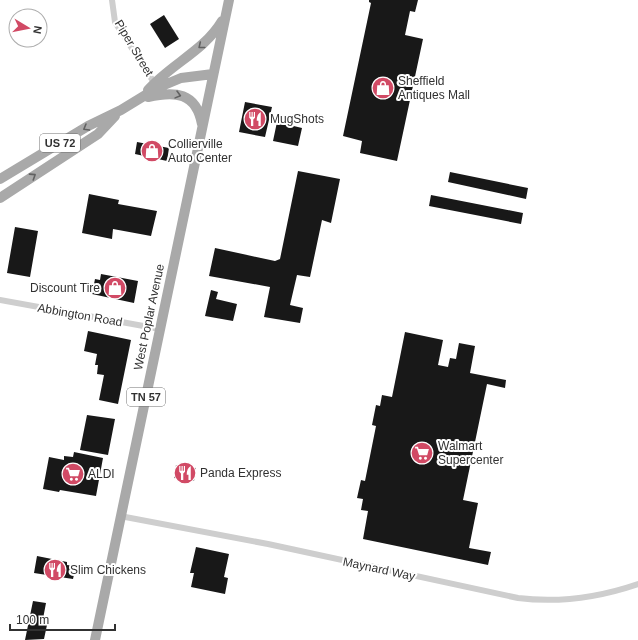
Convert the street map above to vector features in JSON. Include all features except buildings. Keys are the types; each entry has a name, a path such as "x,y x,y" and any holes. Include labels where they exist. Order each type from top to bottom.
{"main road":[{"name":"West Poplar Avenue","path":"95,640 229,0"},
{"name":"US 72","path":"158,88 165,72 205,44 216,32 226,16"},
{"name":"US 72","path":"0,179 88,126 121,110 158,88 181,78 213,74"},
{"path":"158,88 190,100 199,111 203,126"},
{"name":"US 72","path":"0,198 98,134 121,110"}],"street":[{"name":"Piper Street","path":"112,0 116,22 158,88"},
{"name":"Abbington Road","path":"0,300 160,329"},
{"name":"Maynard Way","path":"120,516 268,544 533,600 593,596 638,584"}],"place":[{"name":"Sheffield Antiques Mall","path":"383,88"},
{"name":"MugShots","path":"255,119"},
{"name":"Collierville Auto Center","path":"152,151"},
{"name":"Discount Tire","path":"115,288"},
{"name":"Walmart Supercenter","path":"422,453"},
{"name":"Panda Express","path":"185,473"},
{"name":"ALDI","path":"73,474"},
{"name":"Slim Chickens","path":"55,570"}]}
